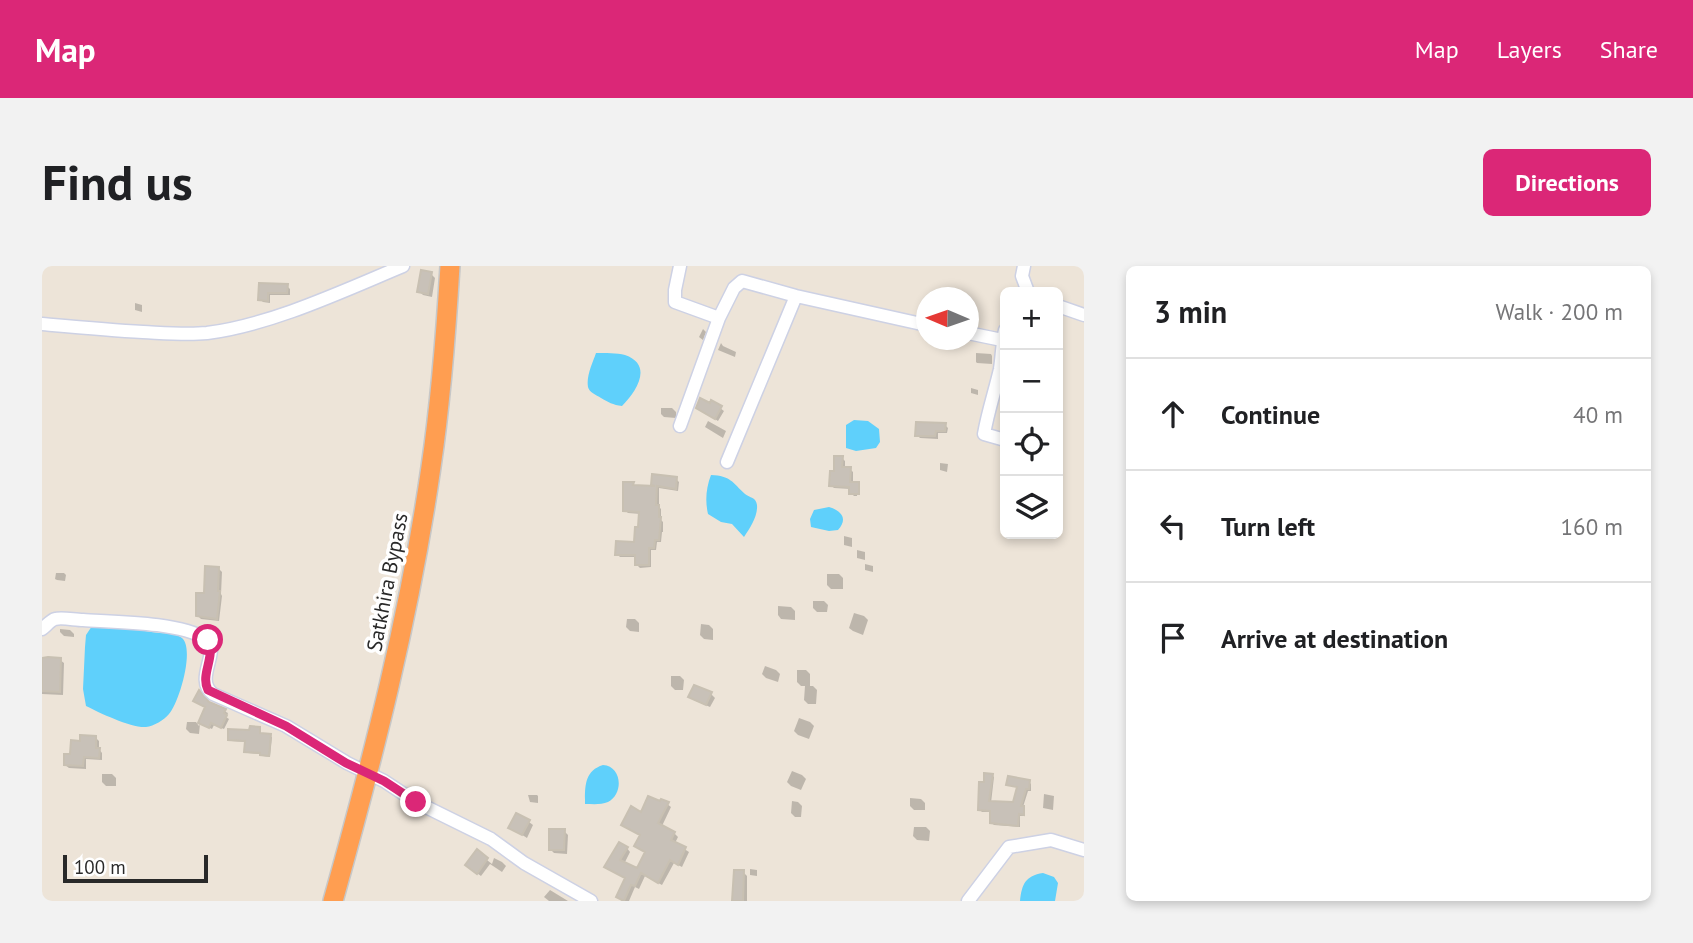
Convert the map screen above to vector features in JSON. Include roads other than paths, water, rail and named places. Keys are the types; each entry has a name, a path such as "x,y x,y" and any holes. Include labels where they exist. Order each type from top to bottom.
{"highway":[{"name":"Satkhira Bypass","path":"333,901 368,774 411,588 427,491 440,384 450,266"}],"street":[{"path":"42,324 173,334 206,333 243,326 287,312 403,266"},
{"path":"680,266 675,302 719,318"},
{"path":"1024,266 1022,276 1026,287"},
{"path":"680,426 719,318 734,288 742,281 916,323"},
{"path":"727,462 796,296"},
{"path":"1063,308 1084,316"},
{"path":"979,334 1000,335"},
{"path":"1000,438 985,433 1002,350"},
{"path":"42,629 55,619 140,623 194,634 208,640 211,650 205,676 208,690 286,726 416,802 491,839 524,863 591,901"},
{"path":"968,901 1009,847 1051,840 1084,850"}],"water":[{"path":"596,353 625,355 639,365 640,379 622,406 608,402 589,389 589,374"},
{"path":"854,420 868,421 879,429 880,442 876,448 856,451 846,448 846,425"},
{"path":"711,475 727,478 755,500 756,513 744,537 732,524 721,522 708,514 706,494"},
{"path":"829,507 842,516 843,522 838,530 811,527 810,519 814,510"},
{"path":"92,626 171,634 182,638 187,653 181,688 173,708 159,722 140,727 116,720 86,706 83,689 85,647 86,635"},
{"path":"603,765 614,770 617,775 617,793 608,802 585,804 589,775"},
{"path":"1043,873 1054,877 1058,883 1055,901 1020,901 1028,879"}]}
